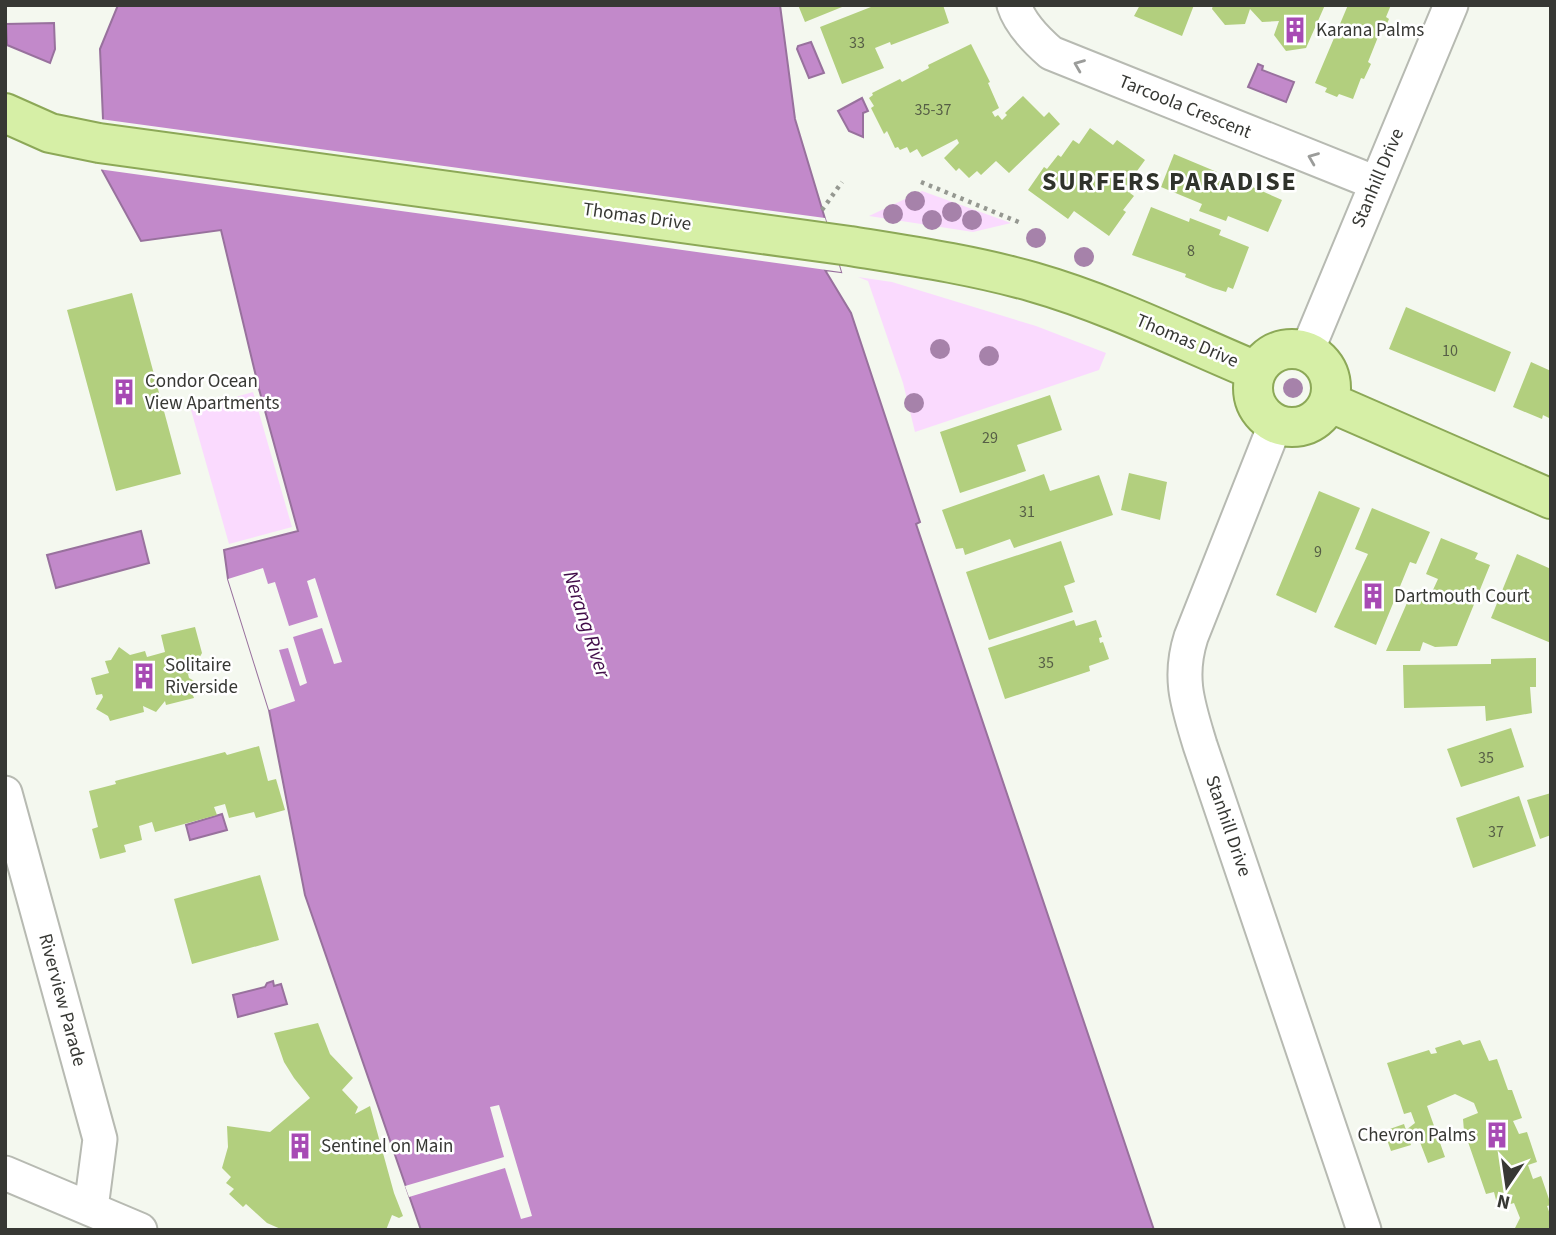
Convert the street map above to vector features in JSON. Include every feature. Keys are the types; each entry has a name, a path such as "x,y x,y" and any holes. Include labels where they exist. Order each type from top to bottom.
{"main road":[{"name":"Thomas Drive","path":"5,113 50,133 99,143 850,246 969,266 1035,282 1118,312 1256,371"},
{"name":"Thomas Drive","path":"1275,425 1257,408 1252,396 1256,371 1272,354 1295,349 1307,351"},
{"path":"1275,425 1301,427 1313,422 1323,413 1329,402 1332,390 1325,367 1307,351"},
{"path":"1329,402 1551,499"}],"street":[{"name":"Tarcoola Crescent","path":"1014,5 1016,12 1038,42 1051,53 1376,183"},
{"name":"Stanhill Drive","path":"1307,351 1451,5"},
{"name":"Stanhill Drive","path":"1275,425 1191,637 1183,666 1184,689 1200,745 1364,1230"},
{"name":"Riverview Parade","path":"5,793 100,1139 91,1208"},
{"path":"5,1173 140,1230"}],"path":[{"path":"818,216 842,182"},
{"path":"921,182 1021,223"}],"shaded area":[{"path":"922,191 1011,223 973,232 869,216"},
{"path":"858,277 892,282 1036,326 1106,353 1099,370 915,432 903,383 868,281"},
{"path":"253,392 292,527 229,544 191,410"}],"water":[{"name":"Nerang River","path":"118,5 780,5 795,119 841,272 825,270 851,313 920,522 916,524 1154,1230 421,1230 305,895 269,710 228,579 224,550 298,531 259,389 221,230 141,241 102,170 99,143 103,119 100,49"},
{"path":"54,23 55,49 50,63 7,45 6,24"},
{"path":"811,42 824,73 809,78 797,49 798,46"},
{"path":"1258,64 1263,66 1262,70 1294,82 1286,102 1248,87"},
{"path":"862,98 868,111 863,113 863,137 849,131 838,111"},
{"path":"141,531 149,563 56,588 47,555"},
{"path":"222,814 227,830 190,840 186,825"},
{"path":"273,981 274,986 281,984 287,1004 238,1017 233,995 265,987"}],"pier":[{"path":"100,119 825,218 841,272 98,169 96,144"},
{"path":"263,568 268,584 275,582 289,626 318,617 307,581 315,578 342,662 334,664 322,628 293,637 307,683 300,686 288,648 279,650 295,701 269,710 228,579"},
{"path":"499,1105 532,1216 521,1219 505,1168 409,1197 405,1186 504,1157 490,1107"}],"building":[{"path":"798,5 847,5 805,22"},
{"path":"876,5 943,5 949,23 891,45 890,42 875,48 884,68 842,84 820,27"},
{"path":"1140,5 1194,5 1182,36 1134,16"},
{"name":"Karana Palms","path":"1213,5 1325,5 1306,48 1286,51 1274,35 1279,21 1262,22 1250,9 1245,24 1225,25 1212,9"},
{"path":"1348,5 1391,5 1386,17 1389,19 1383,33 1380,32 1368,62 1371,64 1364,79 1361,78 1353,99 1325,92 1327,88 1315,83"},
{"path":"971,44 990,82 988,83 999,108 992,112 995,117 998,115 1002,120 1007,115 1005,113 1023,96 1044,117 1049,112 1060,124 1009,173 996,161 981,175 977,171 969,178 959,168 956,171 944,158 959,143 957,139 922,157 917,149 910,153 907,147 900,150 895,148 887,131 884,134 871,108 874,106 869,98 872,93 900,79 902,82 929,68 928,65"},
{"path":"1090,128 1113,145 1117,140 1145,160 1137,171 1142,176 1130,193 1134,196 1109,236 1074,211 1068,219 1028,190 1044,167 1047,169 1058,155 1061,157 1073,140 1079,144"},
{"path":"1174,154 1217,172 1214,179 1237,188 1239,181 1282,200 1268,232 1228,216 1226,221 1199,211 1202,204 1161,187"},
{"path":"1151,207 1189,222 1190,218 1221,230 1219,235 1249,247 1233,289 1228,287 1226,292 1213,288 1185,277 1186,274 1132,255"},
{"name":"Condor Ocean View Apartments","path":"132,293 181,474 116,491 67,310"},
{"path":"1406,307 1511,352 1495,392 1389,349"},
{"path":"1531,362 1551,371 1551,419 1543,415 1542,419 1513,407"},
{"path":"1050,395 1062,430 1017,445 1026,471 960,493 940,432"},
{"path":"1129,473 1167,482 1160,520 1121,510"},
{"path":"1044,474 1050,491 1099,475 1113,515 1014,548 1010,539 965,555 963,548 956,549 942,510"},
{"path":"1319,491 1360,508 1316,613 1276,595"},
{"name":"Dartmouth Court","path":"1372,508 1430,532 1416,564 1410,562 1376,645 1334,627 1368,554 1355,549"},
{"path":"1441,538 1478,553 1475,559 1490,565 1457,646 1435,647 1423,642 1420,651 1386,651 1410,596 1427,603 1438,579 1426,574"},
{"path":"1061,541 1075,582 1064,586 1073,612 989,640 966,572"},
{"path":"1517,554 1551,569 1551,643 1491,618"},
{"path":"1074,620 1076,626 1096,620 1102,637 1099,638 1100,643 1103,642 1109,659 1089,666 1090,671 1005,699 988,648"},
{"name":"Solitaire Riverside","path":"195,627 202,653 188,674 189,678 198,683 192,693 194,698 166,705 165,701 156,712 143,706 144,712 110,721 108,716 96,709 103,697 102,694 96,695 91,678 109,673 105,661 111,660 119,647 130,655 145,651 147,657 165,652 161,635"},
{"path":"1536,658 1536,687 1530,687 1532,713 1486,721 1485,706 1404,708 1403,665 1491,664 1491,659"},
{"path":"1511,728 1524,767 1461,787 1447,749"},
{"path":"259,746 268,781 276,779 285,810 256,818 254,812 229,818 225,804 214,807 217,815 155,832 152,822 139,826 142,840 124,845 126,852 100,859 92,829 98,827 89,791 116,784 115,781 225,752 227,755"},
{"path":"1551,793 1551,835 1540,839 1527,800"},
{"path":"1519,796 1536,846 1473,868 1456,818"},
{"path":"260,875 279,940 192,964 174,899"},
{"path":"318,1023 330,1054 353,1078 342,1090 358,1107 355,1114 370,1106 403,1216 399,1218 392,1215 386,1230 283,1230 267,1223 246,1204 243,1207 229,1194 234,1189 226,1183 231,1177 222,1168 228,1147 227,1126 270,1132 310,1098 284,1062 274,1033"},
{"name":"Chevron Palms","path":"1460,1040 1463,1045 1480,1040 1489,1061 1497,1059 1508,1090 1512,1090 1522,1118 1513,1121 1519,1134 1527,1132 1537,1162 1528,1165 1533,1179 1541,1176 1551,1205 1547,1206 1551,1217 1551,1230 1514,1230 1520,1218 1514,1203 1498,1208 1494,1192 1486,1194 1467,1139 1468,1135 1464,1131 1463,1119 1478,1113 1474,1103 1455,1094 1427,1106 1445,1157 1428,1163 1418,1137 1409,1140 1411,1145 1391,1151 1384,1131 1404,1124 1406,1130 1415,1123 1411,1112 1404,1114 1387,1063 1429,1050 1431,1054 1437,1053 1435,1048"}],"place":[{"name":"Karana Palms","path":"1295,30"},
{"name":"Condor Ocean View Apartments","path":"124,392"},
{"name":"Dartmouth Court","path":"1373,596"},
{"name":"Solitaire Riverside","path":"144,676"},
{"name":"Chevron Palms","path":"1497,1135"},
{"name":"Sentinel on Main","path":"300,1146"}],"district":[{"name":"SURFERS PARADISE","path":"1170,181"}]}
